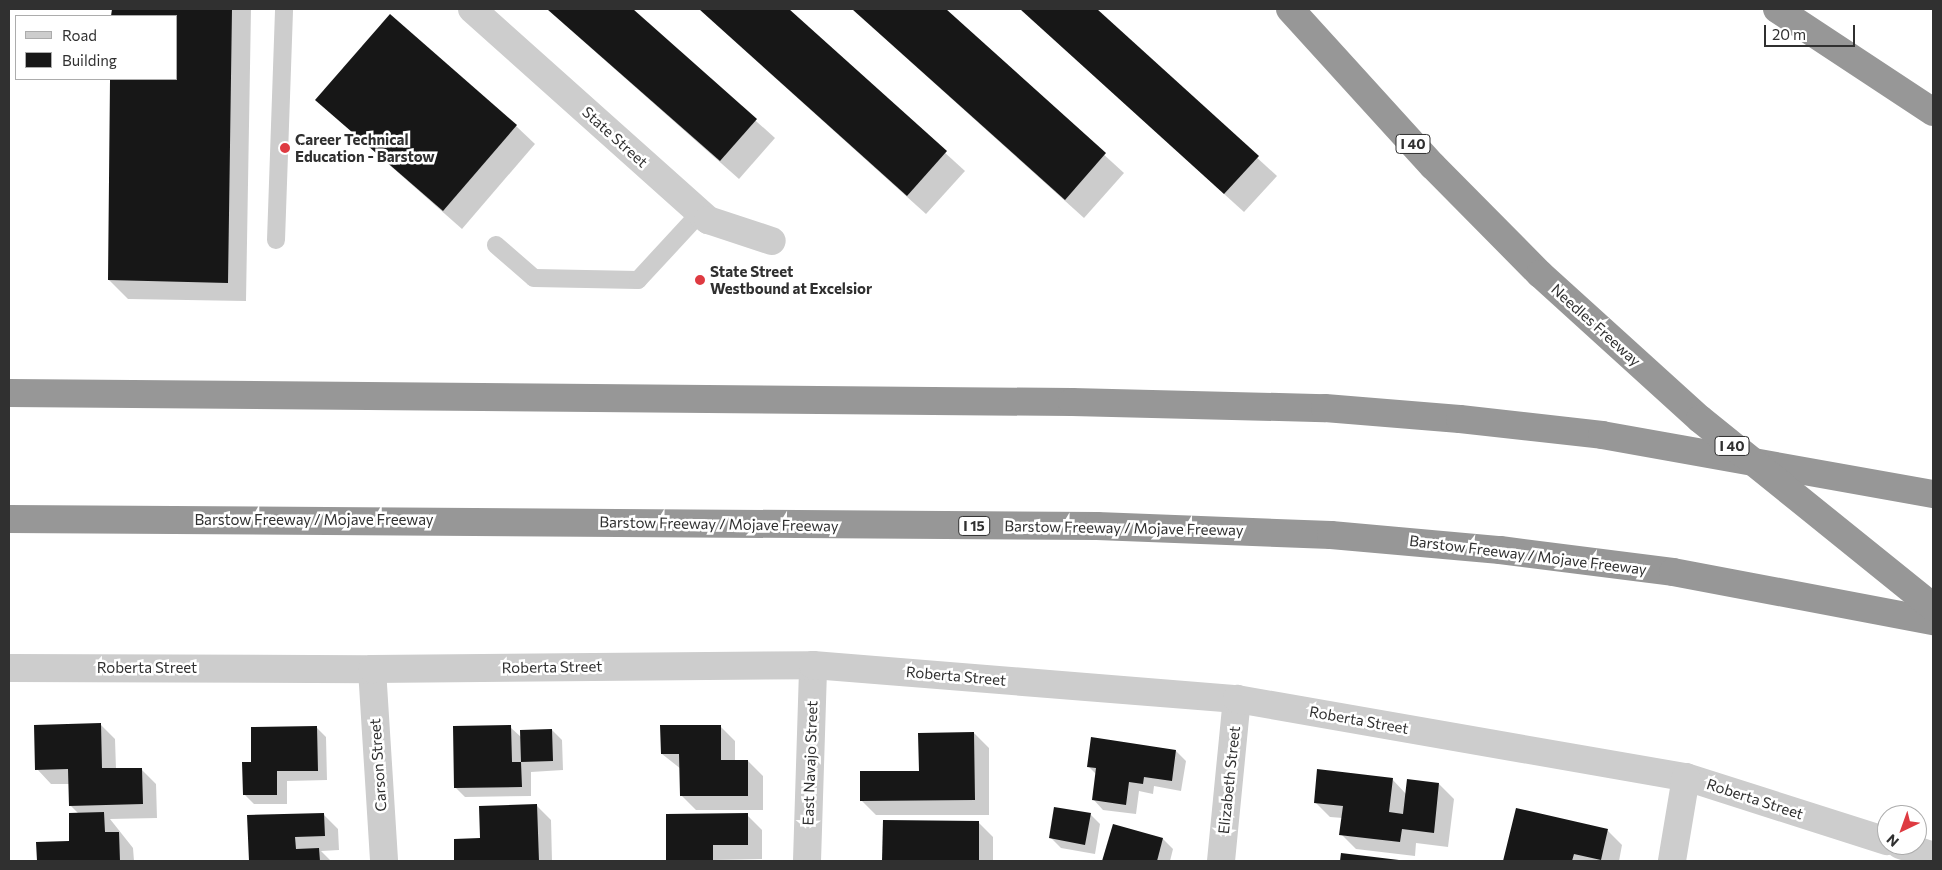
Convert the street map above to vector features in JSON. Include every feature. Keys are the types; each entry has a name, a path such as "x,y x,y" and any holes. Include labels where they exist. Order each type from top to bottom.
{"highway":[{"name":"Needles Freeway","path":"1290,9 1433,166 1540,274 1708,425 1933,607"},
{"path":"1777,9 1933,112"},
{"path":"9,393 1072,402 1325,408 1460,418 1602,435 1933,494"},
{"name":"Barstow Freeway / Mojave Freeway","path":"9,519 1097,526 1331,535 1500,550 1644,568 1758,586 1933,621"}],"street":[{"name":"State Street","path":"472,9 708,220 772,241"},
{"name":"Roberta Street","path":"9,668 372,669 813,665 1237,698 1686,777 1877,838"},
{"name":"East Navajo Street","path":"807,861 813,665"},
{"name":"Carson Street","path":"372,669 384,861"},
{"name":"Elizabeth Street","path":"1221,861 1237,698"},
{"path":"1672,861 1686,777"}],"lane":[{"path":"276,240 284,9"},
{"path":"496,245 534,278 638,280 700,213"}],"building":[{"path":"112,9 232,9 228,283 108,280 110,80 178,80 178,15 111,15"},
{"path":"547,9 633,9 757,119 720,161"},
{"path":"699,9 789,9 947,151 907,196"},
{"path":"852,9 946,9 1106,153 1065,200"},
{"path":"1020,9 1097,9 1259,156 1224,194"},
{"path":"390,14 517,125 443,211 315,100"},
{"path":"101,723 102,768 142,768 143,804 69,806 68,769 35,770 34,725"},
{"path":"511,725 512,762 521,762 522,787 454,788 453,726"},
{"path":"660,725 721,725 721,760 748,760 748,796 680,796 679,754 661,754"},
{"path":"317,726 318,771 277,771 277,795 243,795 242,762 251,762 251,727"},
{"path":"552,729 553,761 521,762 520,730"},
{"path":"974,732 975,800 860,801 860,771 919,771 918,733"},
{"path":"1091,737 1176,750 1172,781 1144,777 1143,784 1129,782 1126,805 1092,800 1096,768 1087,767"},
{"path":"1317,769 1393,778 1389,812 1403,814 1407,779 1439,783 1434,833 1402,829 1400,842 1339,835 1343,806 1314,803"},
{"path":"537,804 539,861 454,861 454,839 480,838 479,806"},
{"path":"1054,807 1091,813 1085,845 1049,838"},
{"path":"1516,808 1608,829 1601,860 1574,854 1572,861 1503,861"},
{"path":"104,812 105,832 119,832 120,861 37,861 36,842 69,841 69,813"},
{"path":"324,813 325,836 295,837 296,849 319,848 320,861 249,861 247,815"},
{"path":"748,813 748,845 713,845 713,861 666,861 666,814"},
{"path":"883,820 979,821 979,861 882,861"},
{"path":"1113,824 1163,838 1157,861 1102,861"},
{"path":"1341,853 1399,860 1399,861 1340,861"}],"place":[{"name":"Career Technical Education - Barstow","path":"285,148"},
{"name":"State Street Westbound at Excelsior","path":"700,280"}]}
